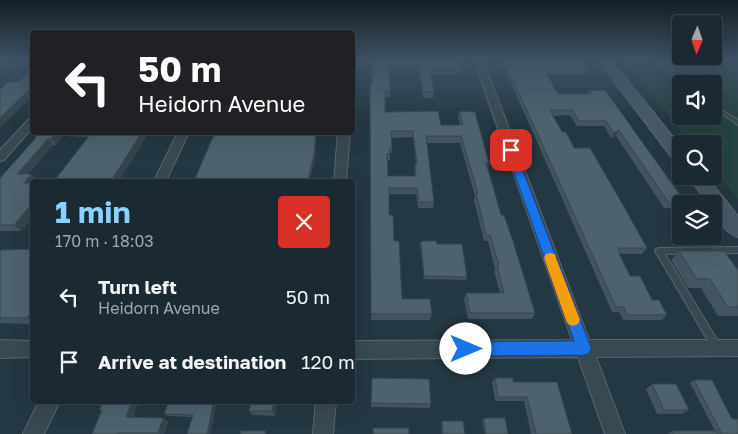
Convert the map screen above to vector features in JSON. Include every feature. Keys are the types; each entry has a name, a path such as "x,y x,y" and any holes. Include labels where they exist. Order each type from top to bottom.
{"main road":[{"path":"620,80 672,147"},
{"path":"703,185 738,230"}],"street":[{"path":"485,80 615,434"},
{"path":"0,157 30,124"},
{"path":"161,179 183,135"},
{"path":"340,179 344,135"},
{"path":"355,350 738,348"},
{"path":"0,349 30,349"},
{"path":"33,434 48,404"},
{"path":"323,434 326,404"}],"lane":[{"path":"722,112 738,123"},
{"path":"717,348 660,251 738,250"}],"green space":[{"path":"639,80 672,80 672,120"},
{"path":"722,80 738,80 738,199 722,180 722,135 684,135 676,125 722,125"}],"building":[{"path":"30,80 30,89 0,118 0,89 8,82"},
{"path":"372,80 390,80 390,91 385,91 385,112 438,111 441,125 463,125 459,111 475,112 489,163 486,163 501,215 504,215 535,313 470,313 466,293 504,293 497,265 499,265 490,235 486,235 476,193 478,193 461,136 426,136 434,202 419,202 417,188 389,188 389,215 393,215 394,241 399,241 402,299 430,299 432,314 371,314 370,84 372,84","holes":["391,131 413,131 417,164 415,164 416,176 388,176 387,154 390,154 390,147 392,147"]},
{"path":"421,80 432,80 434,92 423,91"},
{"path":"513,80 550,80 558,94 591,94 589,91 605,90 680,195 672,195 672,203 669,203 619,130 614,133 606,121 579,121 573,110 550,110 562,132 566,132 574,148 590,148 627,212 647,248 618,248 621,253 619,253 630,276 640,276 652,300 659,300 667,315 627,315 624,307 616,307"},
{"path":"37,135 54,135 51,139 48,139 17,174 31,174 24,183 30,183 30,206 14,225 0,225 0,178"},
{"path":"90,135 140,135 112,179 56,179"},
{"path":"214,135 316,135 308,179 195,179"},
{"path":"421,241 436,241 437,244 462,244 467,277 424,276"},
{"path":"30,249 30,313 27,318 0,318 0,250"},
{"path":"679,251 724,251 738,270 738,307 728,307 710,279 697,279"},
{"path":"372,378 429,379 431,404 371,403"},
{"path":"495,378 513,378 513,382 557,382 572,434 536,434 527,397 498,397"},
{"path":"694,380 712,380 732,419 738,419 738,434 722,434"},
{"path":"652,384 676,384 689,410 664,410"},
{"path":"102,404 131,404 126,417 163,418 158,433 92,434 102,410 99,410"},
{"path":"168,404 213,404 207,434 187,434 193,415 164,414"},
{"path":"250,404 273,404 272,411 249,411"},
{"path":"484,418 505,418 508,434 486,434"},
{"path":"442,421 463,421 465,434 443,434"},
{"path":"373,428 409,428 409,434 373,434"},
{"path":"241,431 266,431 265,434 240,434"},
{"path":"673,431 716,431 718,434 674,434"}],"slow traffic":[{"path":"550,258 573,320"}],"route":[{"path":"466,349 584,348 511,150"}]}
